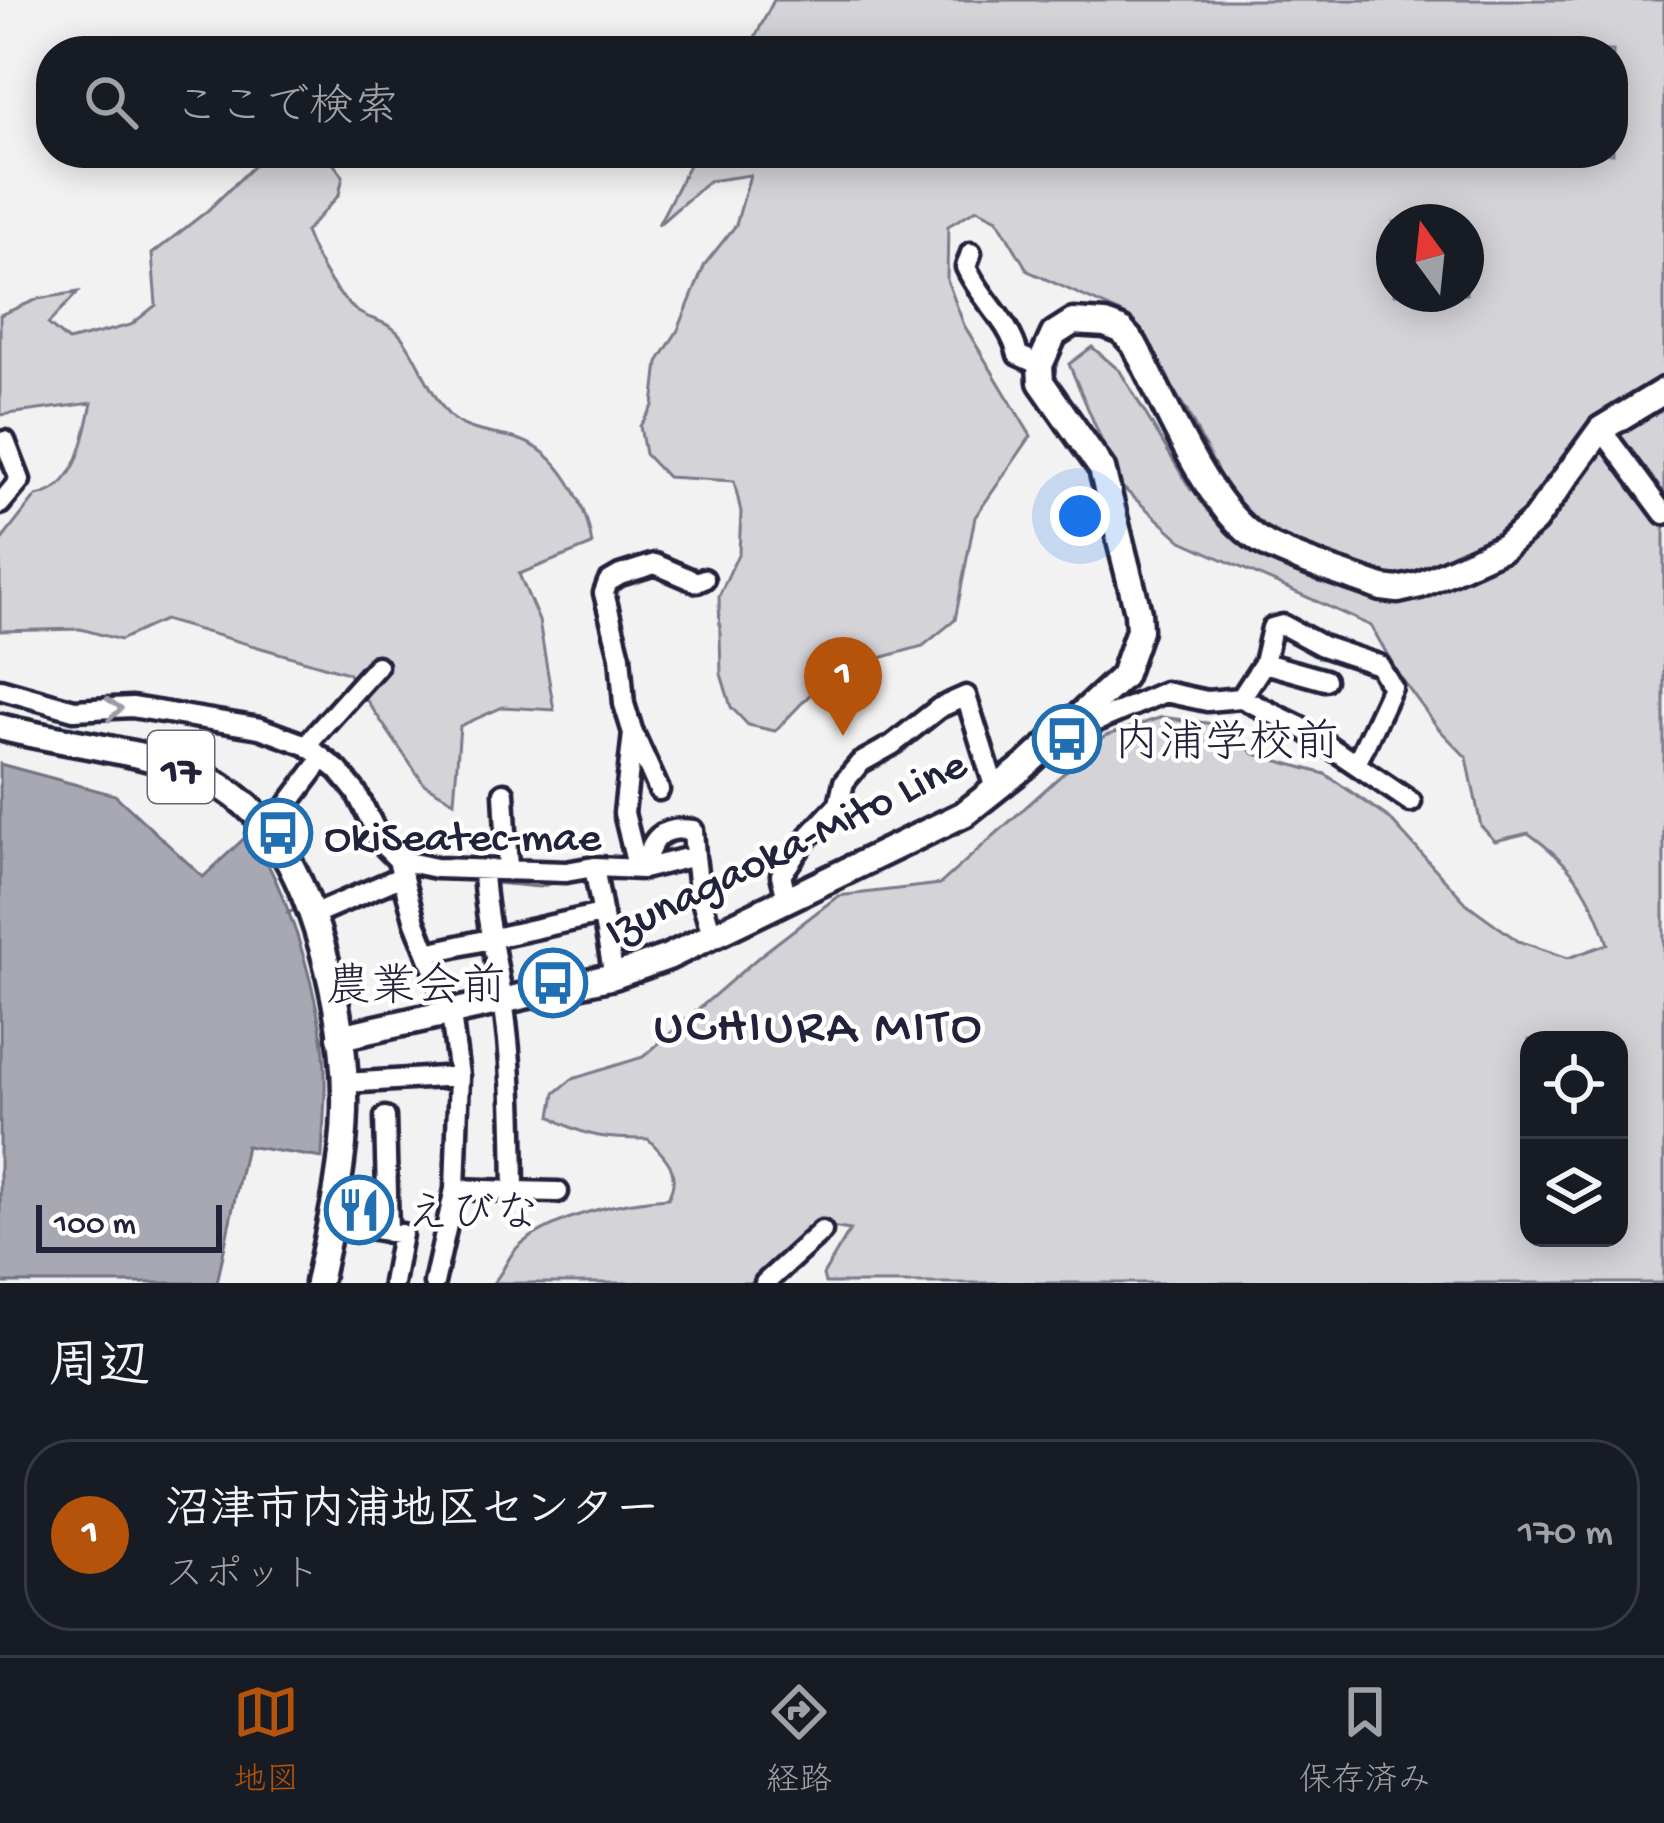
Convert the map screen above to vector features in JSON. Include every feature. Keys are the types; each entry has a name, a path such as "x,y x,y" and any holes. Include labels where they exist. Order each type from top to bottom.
{"main road":[{"path":"1040,365 1054,334 1073,322 1121,330 1134,344 1207,482 1232,516 1264,544 1398,590 1420,585 1504,547 1534,521 1601,429 1664,391"},
{"name":"Izunagaoka-Mito Line","path":"340,1037 614,976 668,957 964,814 1123,676 1134,651 1138,612 1102,469 1041,382 1040,365"},
{"name":"17","path":"0,727 188,770 246,805 273,835 306,906 329,982 345,1083 339,1173 320,1283"}],"street":[{"path":"971,254 966,266 976,290 1013,335 1018,355 1040,365"},
{"path":"1601,429 1664,514"},
{"path":"0,504 20,481 5,441"},
{"path":"659,790 624,704 620,656 604,593 608,583 656,564 697,581 704,579"},
{"path":"1241,698 1264,663 1272,628 1283,625 1322,646 1379,665 1392,688 1357,762"},
{"path":"1264,663 1324,680"},
{"path":"306,745 377,665"},
{"path":"0,689 74,710 132,707 260,728 306,745 356,792 400,868 451,1014 459,1076 455,1189 434,1283"},
{"path":"1066,730 1165,692 1207,700 1241,698 1299,726 1411,802"},
{"path":"787,899 781,875 839,804 844,782 860,764 939,708 966,696 995,789"},
{"path":"633,733 624,813 640,868"},
{"path":"273,835 284,810 323,758"},
{"path":"504,793 508,871"},
{"path":"640,868 655,836 667,829 693,830 712,935"},
{"path":"306,906 400,868 566,872 640,868 695,856"},
{"path":"594,867 614,976"},
{"path":"483,871 512,1074 514,1191"},
{"path":"427,953 601,914"},
{"path":"345,1083 459,1076"},
{"path":"385,1117 388,1232"},
{"path":"455,1189 558,1192"},
{"path":"331,1221 402,1234 393,1283"},
{"path":"765,1283 822,1231"}],"shaded area":[{"path":"774,0 1664,0 1664,1283 825,1283 823,1275 850,1230 812,1224 757,1283 493,1283 517,1248 553,1225 591,1211 668,1198 672,1189 670,1165 648,1139 597,1136 574,1129 551,1116 555,1093 572,1079 643,1057 838,896 940,884 1105,736 1162,717 1221,725 1254,754 1325,774 1389,818 1467,904 1518,941 1568,958 1608,944 1595,909 1569,868 1528,833 1495,841 1481,826 1467,758 1399,675 1371,626 1182,541 1121,486 1069,364 1092,347 1120,371 1191,490 1226,488 1187,411 1125,315 1028,271 997,219 977,209 948,226 947,280 964,325 1031,436 975,517 955,620 923,646 826,678 775,731 748,725 731,707 721,674 719,596 739,552 741,512 734,481 667,477 645,454 640,426 653,406 658,362 678,330 705,264 736,225 750,175 709,181 658,225 687,168 1628,168 1628,36 756,36"},
{"path":"251,168 337,168 343,176 339,195 305,232 331,283 354,309 402,337 455,421 532,445 558,467 584,513 592,545 519,574 539,621 554,710 503,707 460,726 454,801 424,784 348,673 164,620 120,640 81,629 0,631 0,542 36,496 50,491 70,473 92,403 0,415 0,315 38,299 78,292 48,324 68,341 131,325 156,305 152,254"},
{"path":"0,764 115,795 203,877 251,832 276,881 297,935 319,1018 325,1073 322,1158 246,1146 217,1283 0,1283"}],"waterway":[{"path":"494,883 540,887 560,880"},
{"path":"321,900 367,882"},
{"path":"287,913 300,908"}],"place":[{"name":"沼津市内浦地区センター","path":"843,736"},
{"name":"内浦学校前","path":"1067,739"},
{"name":"OkiSeatec-mae","path":"278,833"},
{"name":"農業会前","path":"553,983"},
{"name":"えびな","path":"359,1210"}],"district":[{"name":"UCHIURA MITO","path":"819,1022"}]}
